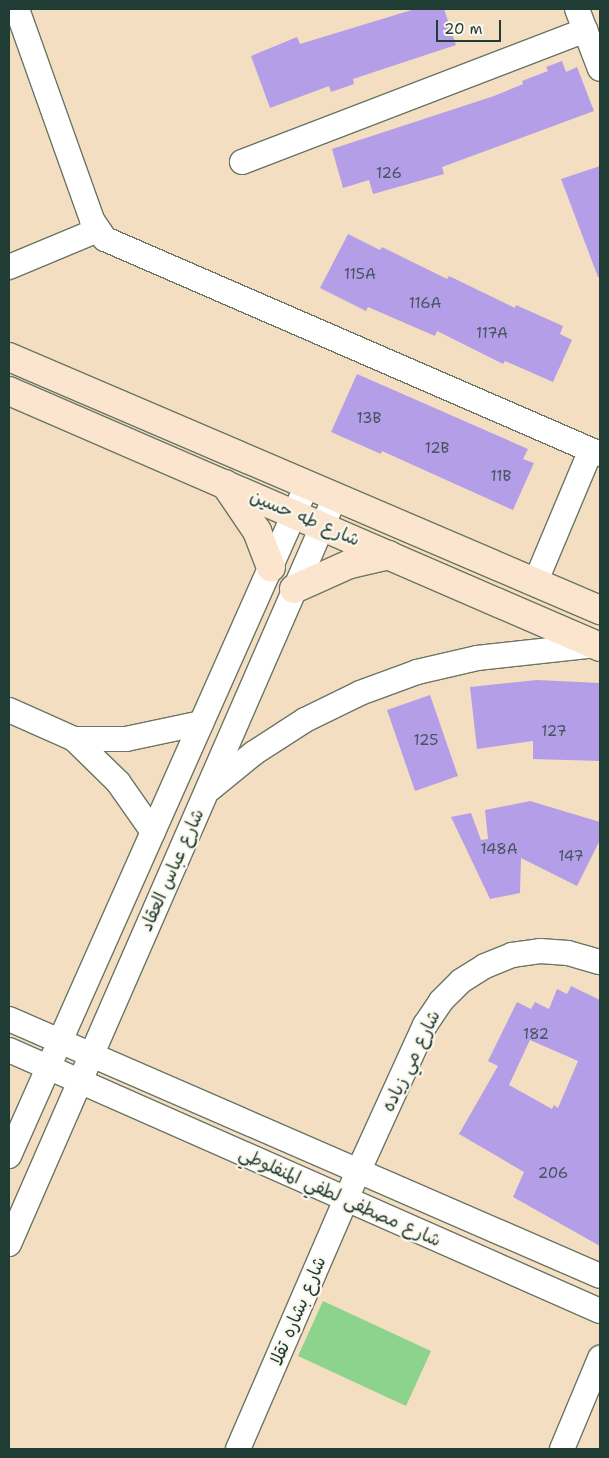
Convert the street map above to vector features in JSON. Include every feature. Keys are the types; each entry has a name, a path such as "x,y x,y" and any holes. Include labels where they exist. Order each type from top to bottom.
{"street":[{"path":"17,9 98,230 115,246 596,452 535,582"},
{"path":"242,162 581,20 600,69"},
{"path":"9,267 98,230"},
{"name":"شارع طه حسين","path":"9,357 600,610"},
{"name":"شارع طه حسين","path":"9,391 598,646"},
{"path":"224,483 256,531 271,567"},
{"name":"شارع عباس العقاد","path":"9,1156 307,485"},
{"name":"شارع عباس العقاد","path":"9,1244 335,497"},
{"path":"294,589 350,564 389,555"},
{"path":"206,791 254,754 305,720 360,692 418,672 477,658 598,646"},
{"path":"9,710 74,739 118,782 153,832"},
{"path":"74,739 126,739 201,724"},
{"name":"شارع مي زياده","path":"358,1172 425,1025 441,1001 461,981 485,966 512,955 540,951 568,953 600,962"},
{"name":"شارع مصطفى لطفي المنفلوطي","path":"9,1019 600,1276"},
{"name":"شارع مصطفى لطفي المنفلوطي","path":"9,1050 600,1312"},
{"name":"شارع بشاره تقلا","path":"238,1449 358,1172"},
{"path":"562,1449 600,1358"}],"green space":[{"path":"323,1301 431,1351 406,1406 298,1356"}],"building":[{"path":"415,9 444,9 456,45 353,79 354,84 331,92 329,86 270,108 251,56 297,37 300,44"},
{"path":"562,61 566,72 577,67 594,111 442,167 444,174 373,194 369,180 343,188 332,149 494,96 523,84 522,81 548,71 546,67"},
{"path":"600,166 600,277 598,277 561,179"},
{"path":"348,234 380,250 382,247 447,279 449,276 515,308 516,305 563,326 560,334 572,340 553,382 505,361 503,364 437,331 435,336 368,307 366,311 320,288"},
{"path":"357,374 528,449 523,459 534,463 513,510 382,451 381,454 331,432"},
{"path":"537,680 600,683 600,761 533,759 533,741 477,749 470,687"},
{"path":"430,695 458,776 415,791 387,710"},
{"path":"530,801 600,822 600,840 577,886 521,858 520,893 490,899 451,817 471,813 481,840 488,839 485,810"},
{"path":"571,986 600,1000 600,1246 513,1197 524,1172 459,1134 498,1066 488,1061 517,1002 531,1009 535,1002 549,1009 557,989 567,994","holes":["530,1040 578,1061 558,1108 554,1105 552,1109 509,1085"]}]}
